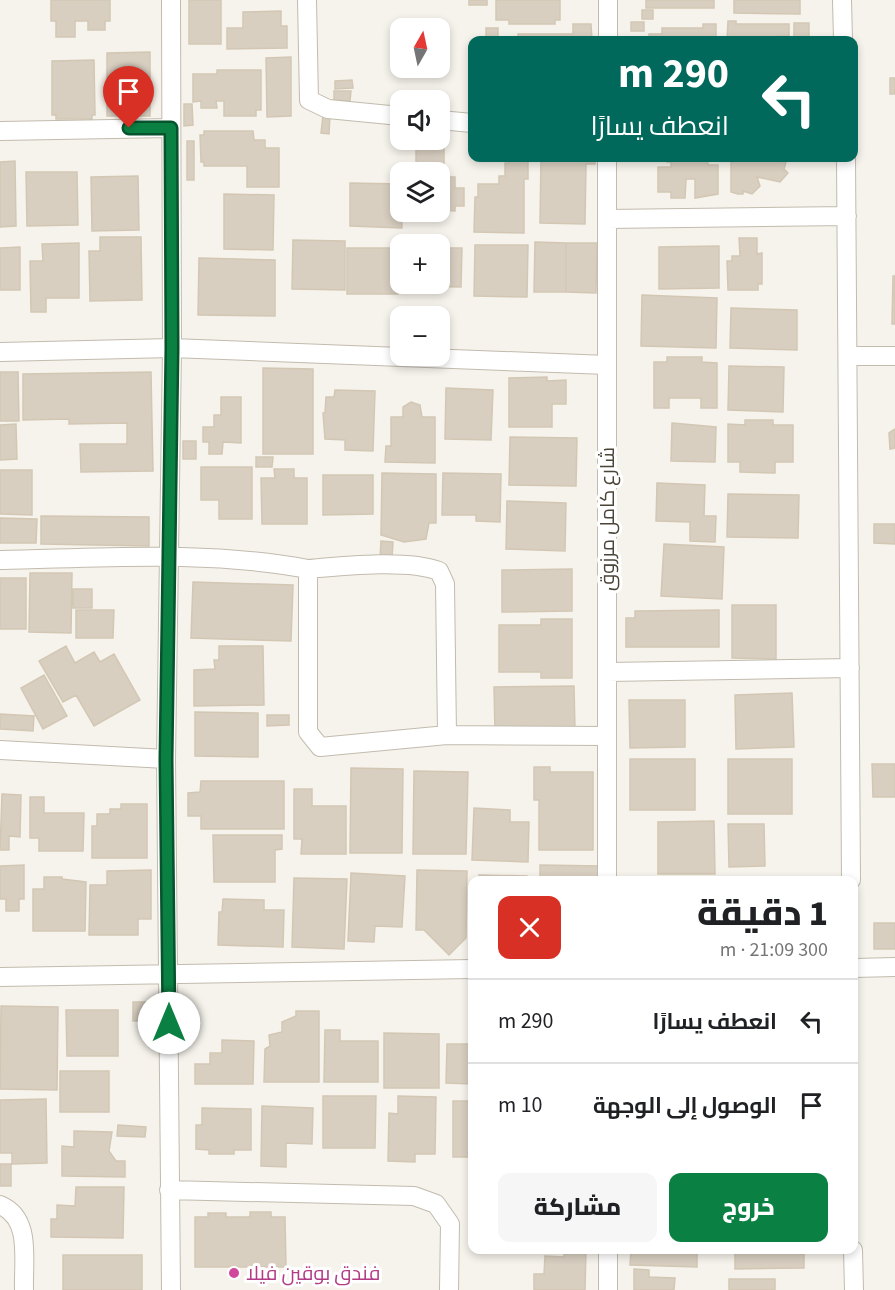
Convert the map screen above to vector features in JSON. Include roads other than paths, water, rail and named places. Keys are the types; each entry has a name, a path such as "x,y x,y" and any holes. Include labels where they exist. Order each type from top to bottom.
{"street":[{"path":"171,0 172,348 166,759 171,1290"},
{"path":"307,0 309,100 328,109 390,115"},
{"path":"608,0 608,36"},
{"path":"842,0 843,36"},
{"path":"450,121 468,123"},
{"path":"0,131 171,128"},
{"name":"شارع كامل مرزوق","path":"607,162 607,876"},
{"path":"846,162 851,876"},
{"path":"607,219 847,216"},
{"path":"0,352 172,348 607,365"},
{"path":"848,356 895,356"},
{"path":"0,561 169,557 262,562 308,569 345,565 426,566 439,571 445,584 447,735"},
{"path":"308,569 308,732 312,740 320,747 447,735 607,736"},
{"path":"607,672 850,668"},
{"path":"0,750 166,759"},
{"path":"858,968 895,967"},
{"path":"0,977 468,969"},
{"path":"169,1190 414,1196 436,1204 450,1224 449,1290"},
{"path":"0,1205 11,1209 23,1231 24,1290"},
{"path":"608,1254 608,1290"},
{"path":"853,1254 854,1290"}],"place":[{"name":"فندق بوقين فيلا","path":"234,1273"}]}
